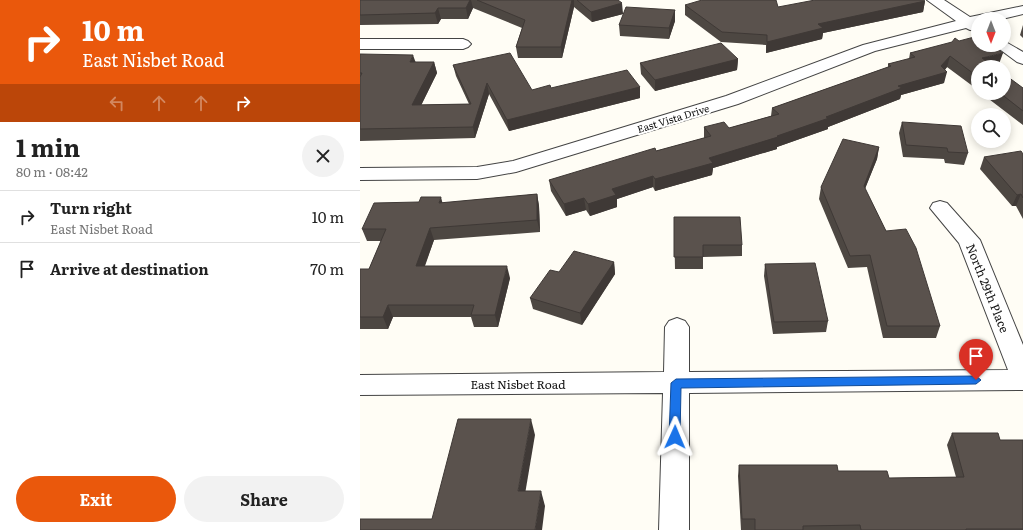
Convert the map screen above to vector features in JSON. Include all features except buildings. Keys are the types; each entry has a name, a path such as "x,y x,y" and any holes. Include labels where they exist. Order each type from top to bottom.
{"street":[{"path":"934,0 971,20"},
{"name":"East Vista Drive","path":"1011,13 1023,10"},
{"name":"East Vista Drive","path":"360,174 477,174 516,166 732,100 869,48 971,24"},
{"path":"360,44 463,44"},
{"path":"1011,51 1023,59"},
{"name":"North 29th Place","path":"940,208 969,240 1023,375"},
{"path":"674,530 678,327"},
{"name":"East Nisbet Road","path":"360,385 1023,380"}],"route":[{"path":"675,437 676,383 976,380"}]}
